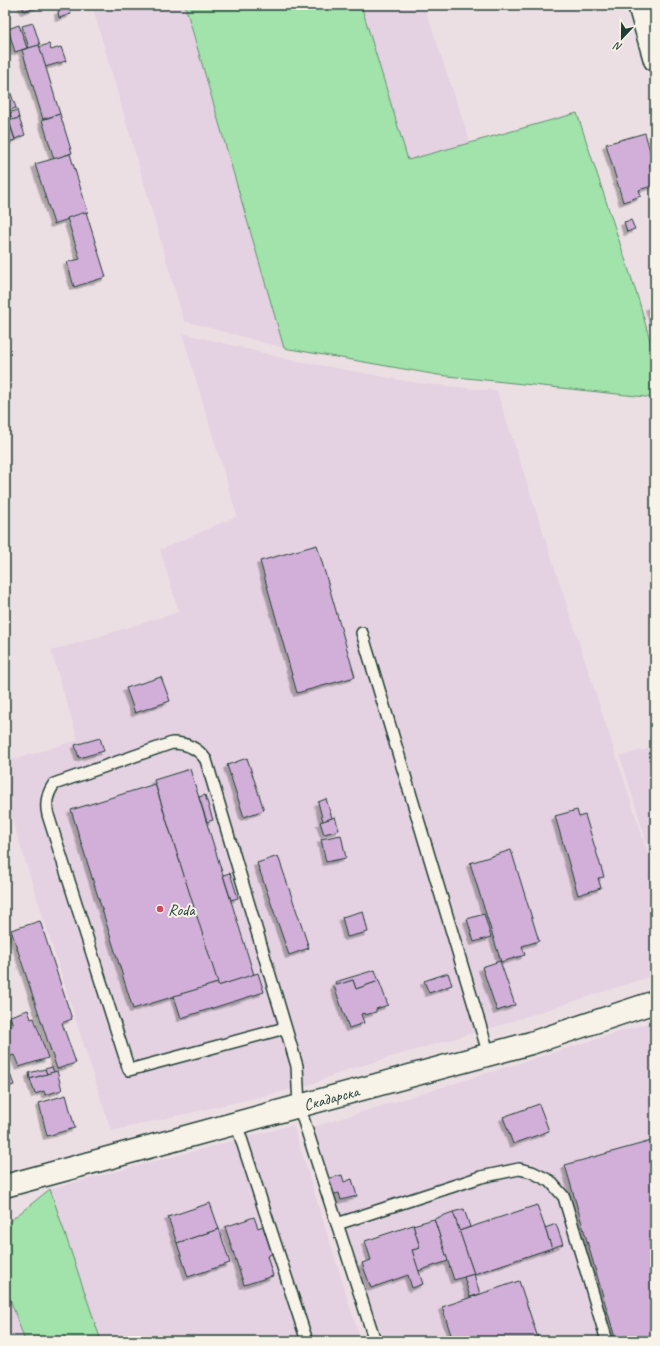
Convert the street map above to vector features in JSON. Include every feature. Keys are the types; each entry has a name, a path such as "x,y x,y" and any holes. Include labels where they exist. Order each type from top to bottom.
{"street":[{"path":"639,5 655,60"},
{"name":"Скадарска","path":"6,1182 236,1123 489,1055 531,1043 655,1002"}],"lane":[{"path":"362,633 489,1055"},
{"path":"285,1028 129,1070 48,815 47,800 49,791 54,784 172,743 188,745 201,754 206,760 297,1066 299,1106 376,1341"},
{"path":"236,1123 307,1341"},
{"path":"337,1224 481,1178 519,1169 532,1172 550,1182 564,1197 607,1341"}],"shaded area":[{"path":"92,5 185,5 284,348 184,321"},
{"path":"361,5 424,5 470,142 408,160"},
{"path":"182,333 287,359 417,383 497,391 655,875 655,975 494,1027 347,1070 307,1086 111,1131 5,797 5,762 78,740 51,651 179,612 160,550 237,516"},
{"path":"655,747 655,869 620,756"},
{"path":"655,1021 655,1341 373,1341 307,1129"},
{"path":"293,1125 361,1341 101,1341 50,1189"},
{"path":"5,1285 25,1341 5,1341"}],"green space":[{"path":"185,5 361,5 408,160 577,113 639,301 655,358 655,398 438,375 284,348"},
{"path":"50,1189 101,1341 25,1341 5,1285 5,1225"}],"building":[{"path":"22,5 42,5 24,11"},
{"path":"69,8 71,14 59,18 58,11"},
{"path":"33,23 40,45 29,48 22,26"},
{"path":"19,25 27,48 15,52 8,29"},
{"path":"49,44 51,50 61,47 66,61 45,67 39,47"},
{"path":"39,45 60,114 43,119 22,50"},
{"path":"5,77 16,108 5,112"},
{"path":"17,110 19,118 12,120 10,113"},
{"path":"10,114 12,120 19,118 25,135 15,139 7,115"},
{"path":"60,114 72,153 54,159 42,120"},
{"path":"10,125 15,140 5,143 5,126"},
{"path":"645,133 653,164 650,165 655,185 639,190 641,196 623,202 606,144"},
{"path":"70,154 88,212 54,224 35,164"},
{"path":"86,212 106,277 74,287 67,262 80,259 67,218"},
{"path":"631,220 635,229 627,232 624,222"},
{"path":"655,305 655,327 649,306"},
{"path":"317,545 355,677 297,693 260,561"},
{"path":"161,677 170,701 135,713 126,688"},
{"path":"100,738 104,751 79,758 75,745"},
{"path":"247,758 264,810 244,817 227,765"},
{"path":"190,769 254,975 218,986 154,780"},
{"path":"155,784 218,983 133,1009 71,810"},
{"path":"205,795 213,820 207,822 199,797"},
{"path":"326,799 332,818 323,821 318,802"},
{"path":"577,810 579,817 585,815 604,877 598,878 601,888 578,895 555,816"},
{"path":"335,817 339,830 324,834 320,822"},
{"path":"341,835 346,858 326,862 321,839"},
{"path":"511,850 539,941 522,946 525,955 501,962 470,863"},
{"path":"278,856 309,948 289,955 257,863"},
{"path":"230,873 238,898 231,900 223,875"},
{"path":"363,911 368,932 347,937 342,917"},
{"path":"484,914 491,937 474,942 467,919"},
{"path":"40,921 72,1019 62,1023 76,1063 57,1069 11,930"},
{"path":"500,961 515,1005 497,1011 482,967"},
{"path":"375,970 379,981 356,989 353,980 336,986 335,982"},
{"path":"258,973 264,992 181,1018 174,996 218,983 218,986"},
{"path":"448,973 452,985 429,993 424,981"},
{"path":"353,980 356,989 379,981 388,1005 376,1009 376,1012 365,1015 365,1013 361,1014 364,1023 349,1028 334,986"},
{"path":"28,1010 31,1019 34,1018 48,1058 19,1067 14,1055 5,1058 5,1028 13,1025 10,1016"},
{"path":"52,1067 54,1072 47,1074 45,1069"},
{"path":"45,1069 47,1074 30,1079 29,1073"},
{"path":"57,1071 62,1090 45,1095 44,1091 35,1094 30,1079"},
{"path":"10,1074 14,1085 5,1088 5,1075"},
{"path":"66,1095 75,1128 47,1136 39,1103"},
{"path":"539,1104 549,1131 513,1144 503,1117"},
{"path":"655,1140 655,1341 616,1341 565,1165"},
{"path":"342,1175 344,1182 352,1179 357,1196 341,1200 339,1193 331,1195 327,1179"},
{"path":"210,1203 219,1229 177,1243 168,1217"},
{"path":"537,1205 552,1248 474,1274 459,1231"},
{"path":"464,1209 470,1227 459,1231 453,1212"},
{"path":"453,1212 474,1274 454,1280 434,1219"},
{"path":"254,1217 258,1228 263,1226 272,1254 267,1256 273,1276 244,1285 225,1227"},
{"path":"434,1219 448,1261 418,1271 412,1250 420,1248 413,1225"},
{"path":"556,1224 563,1244 552,1248 545,1228"},
{"path":"413,1225 420,1248 412,1250 423,1284 412,1288 408,1275 371,1288 362,1263 371,1260 365,1241"},
{"path":"219,1229 230,1263 188,1277 177,1243"},
{"path":"474,1274 480,1294 470,1297 464,1277"},
{"path":"519,1281 539,1341 453,1341 442,1307"}],"place":[{"name":"Roda","path":"160,909"}]}
